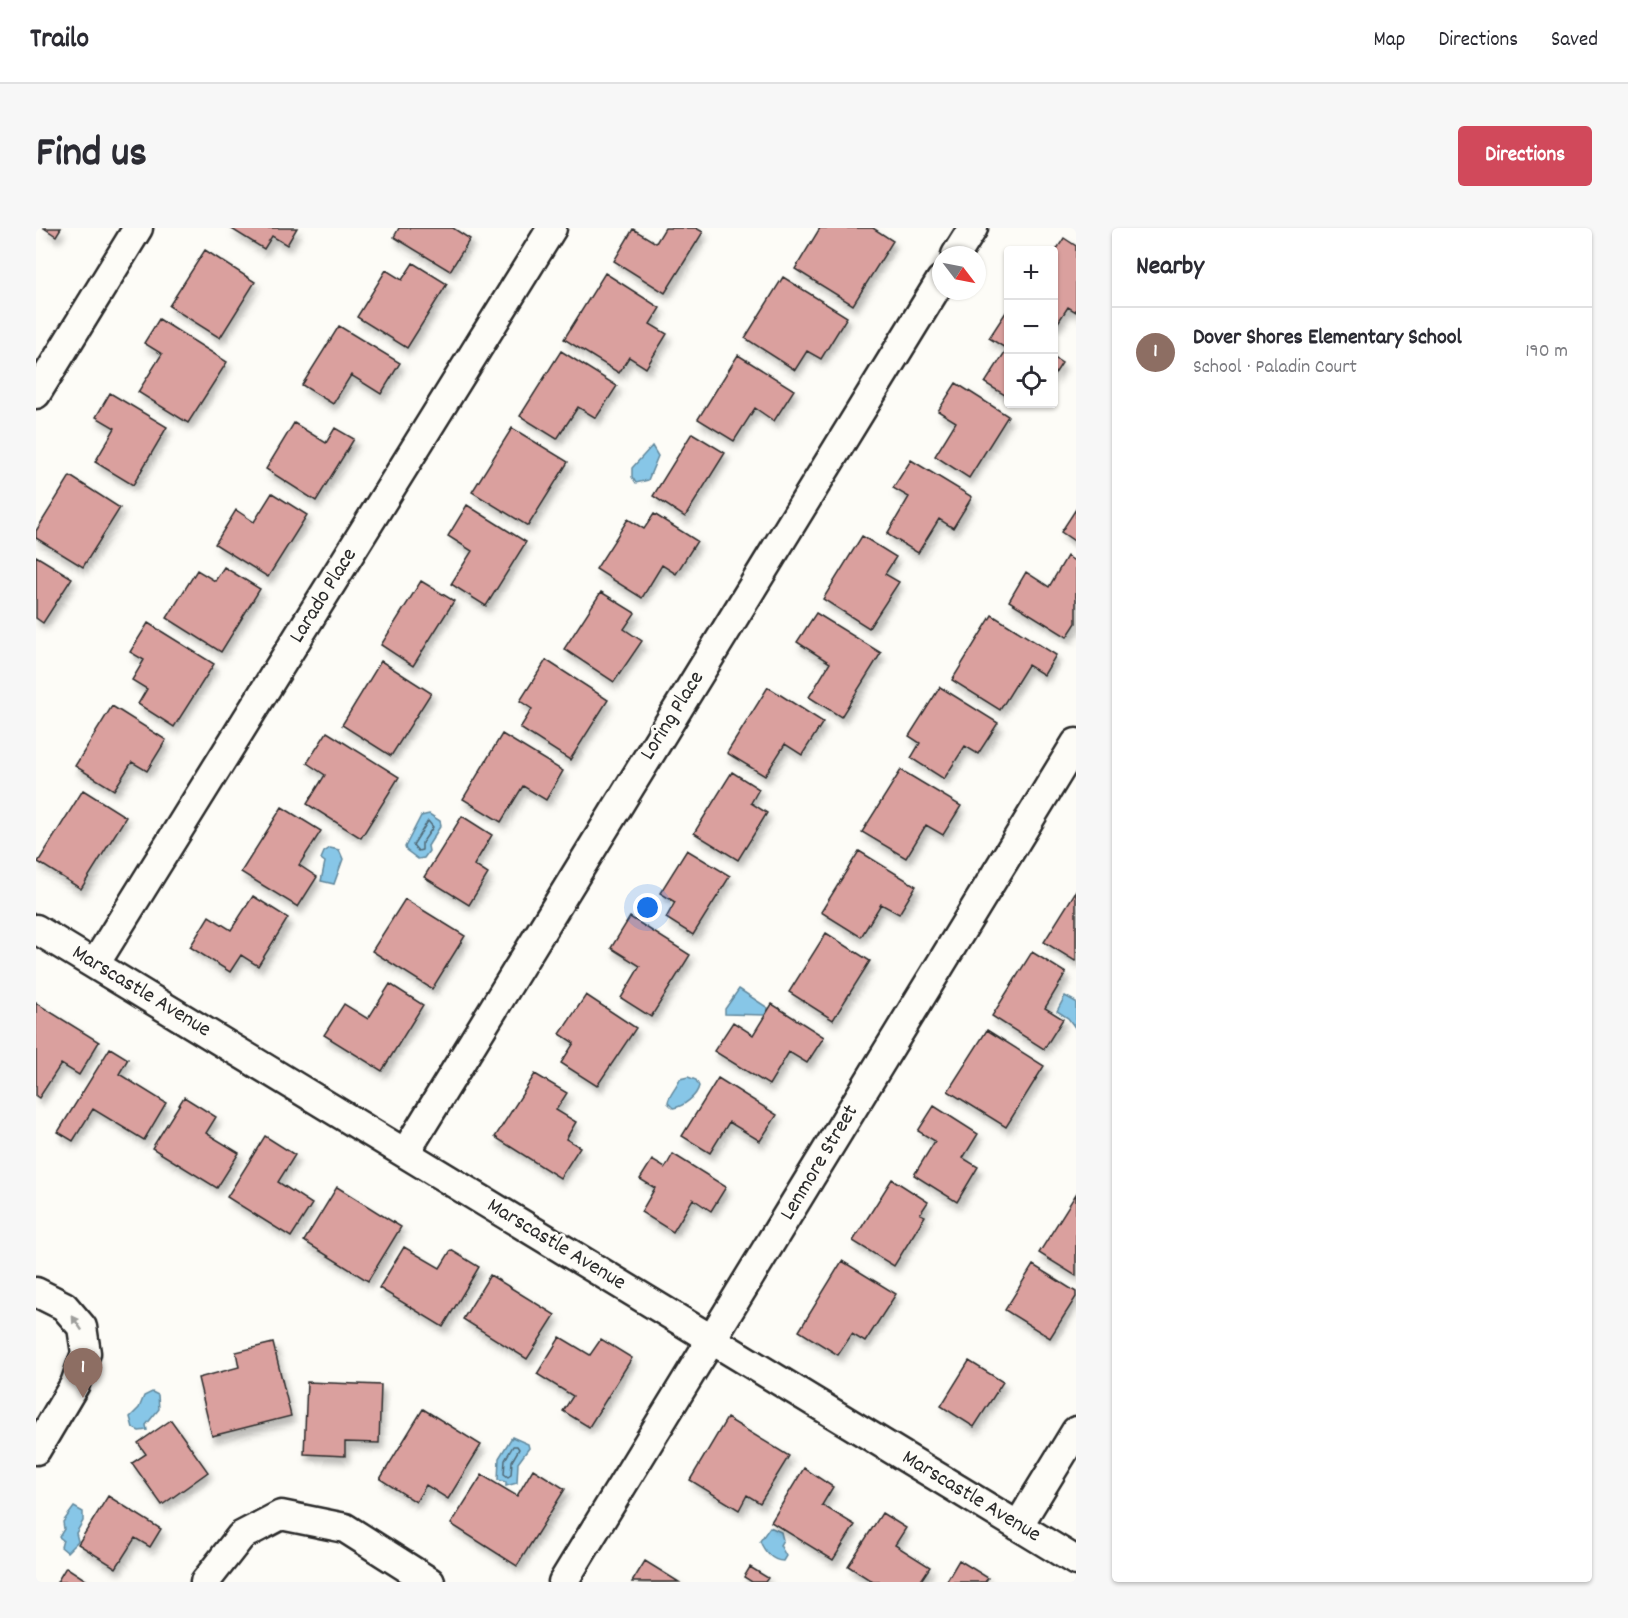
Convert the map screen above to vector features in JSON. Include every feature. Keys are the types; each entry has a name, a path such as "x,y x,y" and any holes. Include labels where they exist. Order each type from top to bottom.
{"street":[{"path":"36,394 138,228"},
{"name":"Larado Place","path":"95,964 552,228"},
{"path":"961,246 972,228"},
{"name":"Loring Place","path":"405,1153 932,295"},
{"name":"Lenmore Street","path":"563,1582 1076,743"},
{"name":"Marscastle Avenue","path":"36,929 1076,1561"},
{"path":"36,1292 64,1306 82,1327 86,1353 75,1384 36,1450"},
{"path":"1018,1526 1076,1431"},
{"path":"205,1582 241,1536 281,1515 345,1528 430,1582"}],"water":[{"path":"652,446 658,456 648,480 636,483 632,477 632,468"},
{"path":"429,814 440,821 441,825 428,846 429,851 424,858 418,859 405,847 421,816"},
{"path":"330,848 339,850 343,859 334,884 321,881 325,862 321,859 324,852"},
{"path":"739,989 768,1008 765,1015 725,1014 725,1009"},
{"path":"1065,996 1076,1002 1076,1029 1068,1018 1057,1011"},
{"path":"688,1077 696,1080 698,1090 681,1106 673,1108 668,1103 669,1098 680,1079"},
{"path":"152,1392 158,1395 159,1409 146,1425 147,1430 139,1431 133,1428 130,1417 139,1408 144,1396"},
{"path":"512,1437 528,1444 529,1448 518,1463 517,1483 506,1486 506,1482 498,1480 499,1458"},
{"path":"74,1507 83,1512 83,1521 76,1533 78,1541 67,1552 61,1547 63,1540 59,1537 64,1529 63,1522"},
{"path":"770,1527 781,1532 783,1540 780,1545 786,1556 783,1561 769,1555 760,1541"}],"building":[{"path":"44,228 61,228 56,236"},
{"path":"230,228 297,228 287,245 272,236 264,249"},
{"path":"399,228 453,228 470,239 450,271 394,237"},
{"path":"665,228 696,228 703,232 665,293 614,261 633,229 656,243"},
{"path":"820,228 873,228 893,241 853,305 795,269"},
{"path":"1064,238 1076,246 1076,312 1068,307 1058,322 1058,300 1058,247"},
{"path":"205,250 255,282 220,338 169,306"},
{"path":"413,263 447,284 407,348 357,317 386,270 402,280"},
{"path":"605,273 660,308 650,324 667,334 646,368 629,357 619,373 564,339"},
{"path":"783,277 847,317 821,359 807,351 795,370 745,338"},
{"path":"1004,315 1004,347 989,338"},
{"path":"159,319 227,362 188,423 138,392 162,354 144,343"},
{"path":"339,326 400,363 381,394 351,375 333,404 302,385"},
{"path":"561,351 617,386 596,418 578,407 557,439 520,416"},
{"path":"1004,354 1004,395 985,383"},
{"path":"738,355 794,390 774,421 755,408 734,441 698,419"},
{"path":"956,383 1008,416 969,478 935,456 956,422 938,411"},
{"path":"110,393 167,427 133,485 95,462 115,428 96,417"},
{"path":"294,423 326,443 335,428 354,439 316,501 266,469"},
{"path":"512,428 568,462 528,526 472,492"},
{"path":"692,433 725,453 685,517 653,496"},
{"path":"911,460 972,497 953,528 939,519 918,553 887,534 909,497 893,488"},
{"path":"70,476 120,508 83,567 36,538 36,531"},
{"path":"272,493 307,515 268,577 215,544 236,510 254,522"},
{"path":"467,505 526,542 486,606 451,584 472,551 448,536"},
{"path":"1076,509 1076,542 1061,532"},
{"path":"654,514 697,541 676,574 662,565 642,598 596,569 628,519 644,529"},
{"path":"862,536 896,557 885,574 899,582 869,628 823,599"},
{"path":"36,556 72,578 43,623 36,618"},
{"path":"1067,556 1076,562 1076,623 1067,637 1009,601 1026,572 1049,587"},
{"path":"224,567 260,589 221,652 167,618 197,570 215,581"},
{"path":"421,581 454,601 413,666 381,645"},
{"path":"601,592 635,613 624,629 642,641 614,682 564,649"},
{"path":"816,613 881,653 841,717 809,697 830,663 797,642"},
{"path":"992,615 1056,655 1044,675 1028,665 1000,710 952,680"},
{"path":"148,623 214,664 174,727 138,704 147,689 132,680 144,660 130,652"},
{"path":"546,660 608,700 570,760 520,728 532,709 520,701"},
{"path":"381,661 431,693 391,756 342,725"},
{"path":"768,687 823,722 802,755 785,744 765,776 727,753"},
{"path":"940,687 998,723 978,754 965,746 944,779 911,758 920,743 909,736"},
{"path":"112,706 166,740 147,771 132,762 114,790 75,766"},
{"path":"327,732 399,777 361,838 307,804 325,775 307,763"},
{"path":"502,734 563,771 546,800 523,786 501,822 463,799"},
{"path":"901,770 961,806 943,835 926,825 906,858 862,832"},
{"path":"732,772 759,789 751,803 767,813 738,860 694,833"},
{"path":"83,790 126,817 81,889 38,862"},
{"path":"282,807 321,831 299,865 317,877 298,907 241,872"},
{"path":"462,816 492,835 474,865 488,874 469,905 424,877"},
{"path":"687,850 730,876 693,935 666,918 675,902 660,893"},
{"path":"859,851 916,886 899,914 881,904 861,937 821,912"},
{"path":"1076,891 1076,959 1075,961 1044,942"},
{"path":"253,896 288,918 258,966 241,955 230,972 190,947 209,916 231,930"},
{"path":"405,899 465,936 432,989 372,951"},
{"path":"630,917 690,955 651,1017 621,998 640,966 611,948"},
{"path":"826,933 870,961 833,1020 789,992"},
{"path":"1032,952 1066,973 1045,1008 1063,1019 1044,1049 992,1016"},
{"path":"390,984 423,1005 382,1071 324,1035 344,1004 368,1019"},
{"path":"586,995 636,1028 597,1086 561,1063 574,1043 560,1034"},
{"path":"36,1003 99,1042 79,1075 61,1064 39,1098 36,1096"},
{"path":"772,1004 824,1037 807,1063 789,1052 769,1085 714,1051 733,1022 753,1035"},
{"path":"987,1030 1044,1066 1006,1127 948,1091"},
{"path":"110,1048 128,1059 119,1074 166,1103 144,1140 93,1109 73,1141 58,1132"},
{"path":"535,1074 567,1093 556,1110 576,1122 566,1139 580,1147 560,1178 495,1137"},
{"path":"718,1078 777,1115 760,1141 729,1122 710,1153 682,1136"},
{"path":"184,1097 216,1117 206,1133 239,1153 217,1188 152,1148"},
{"path":"934,1106 978,1134 963,1158 978,1167 957,1202 914,1175 935,1141 918,1131"},
{"path":"265,1136 295,1155 278,1182 312,1204 291,1237 227,1197"},
{"path":"673,1154 726,1187 711,1211 693,1199 673,1232 641,1212 655,1188 640,1179 652,1160 665,1168"},
{"path":"892,1179 928,1202 920,1214 925,1216 894,1266 853,1241"},
{"path":"337,1187 401,1227 368,1281 304,1241"},
{"path":"1076,1194 1076,1276 1039,1253"},
{"path":"404,1247 440,1268 451,1250 479,1267 443,1327 379,1288"},
{"path":"842,1261 896,1294 865,1342 852,1334 838,1355 799,1331"},
{"path":"1033,1265 1076,1292 1076,1297 1050,1338 1005,1310"},
{"path":"490,1275 555,1315 527,1359 463,1319"},
{"path":"560,1337 590,1355 601,1339 632,1358 589,1427 563,1411 573,1396 537,1374"},
{"path":"273,1343 291,1416 212,1436 198,1378 239,1367 236,1352"},
{"path":"969,1361 1003,1382 974,1427 941,1406"},
{"path":"307,1382 381,1385 379,1443 345,1442 345,1456 304,1454"},
{"path":"423,1409 481,1445 448,1499 426,1485 416,1502 380,1479"},
{"path":"727,1418 789,1456 760,1503 747,1495 739,1510 690,1480"},
{"path":"171,1420 208,1472 162,1505 132,1463 146,1454 138,1443"},
{"path":"804,1468 833,1487 822,1505 855,1525 833,1560 771,1522"},
{"path":"533,1469 565,1489 517,1566 451,1524 482,1475 517,1496"},
{"path":"108,1496 161,1529 150,1547 135,1538 116,1568 78,1544"},
{"path":"882,1513 906,1528 895,1545 930,1567 920,1582 873,1582 848,1566"},
{"path":"959,1560 988,1578 985,1582 946,1582"},
{"path":"645,1561 679,1582 632,1582"},
{"path":"66,1567 89,1582 57,1582"},
{"path":"750,1567 768,1578 765,1582 752,1582 744,1577"}],"place":[{"name":"Dover Shores Elementary School","path":"83,1398"}]}
